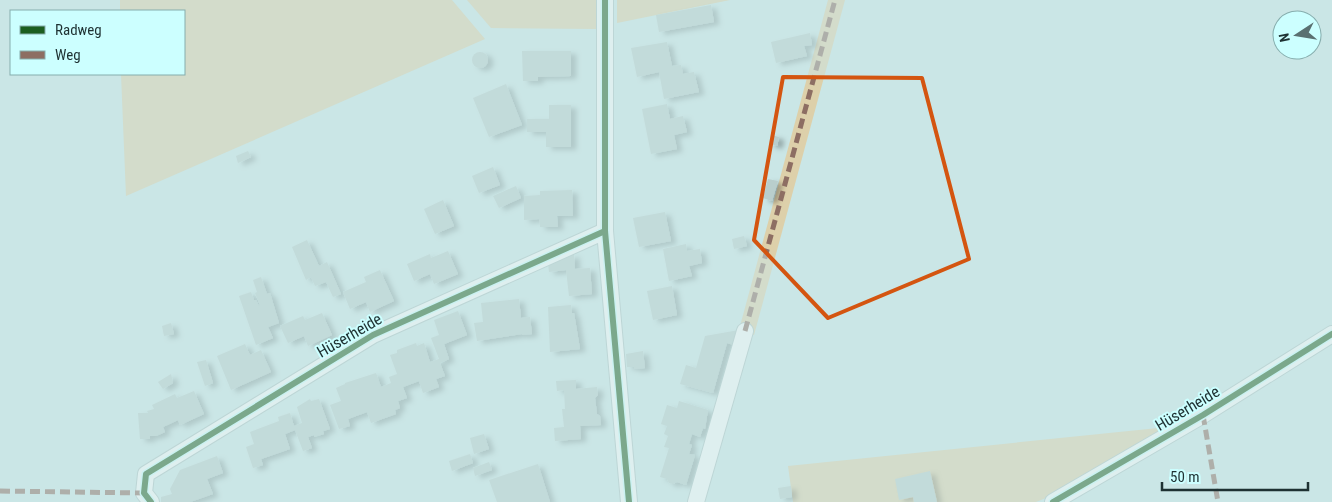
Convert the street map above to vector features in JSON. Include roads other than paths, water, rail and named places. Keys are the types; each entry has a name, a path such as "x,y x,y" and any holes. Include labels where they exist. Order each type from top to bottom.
{"street":[{"path":"605,0 606,231 629,502"},
{"name":"Hüserheide","path":"151,502 144,493 146,474 373,335 606,231"},
{"path":"696,502 745,330"},
{"name":"Hüserheide","path":"1053,502 1202,416 1332,334"}]}
